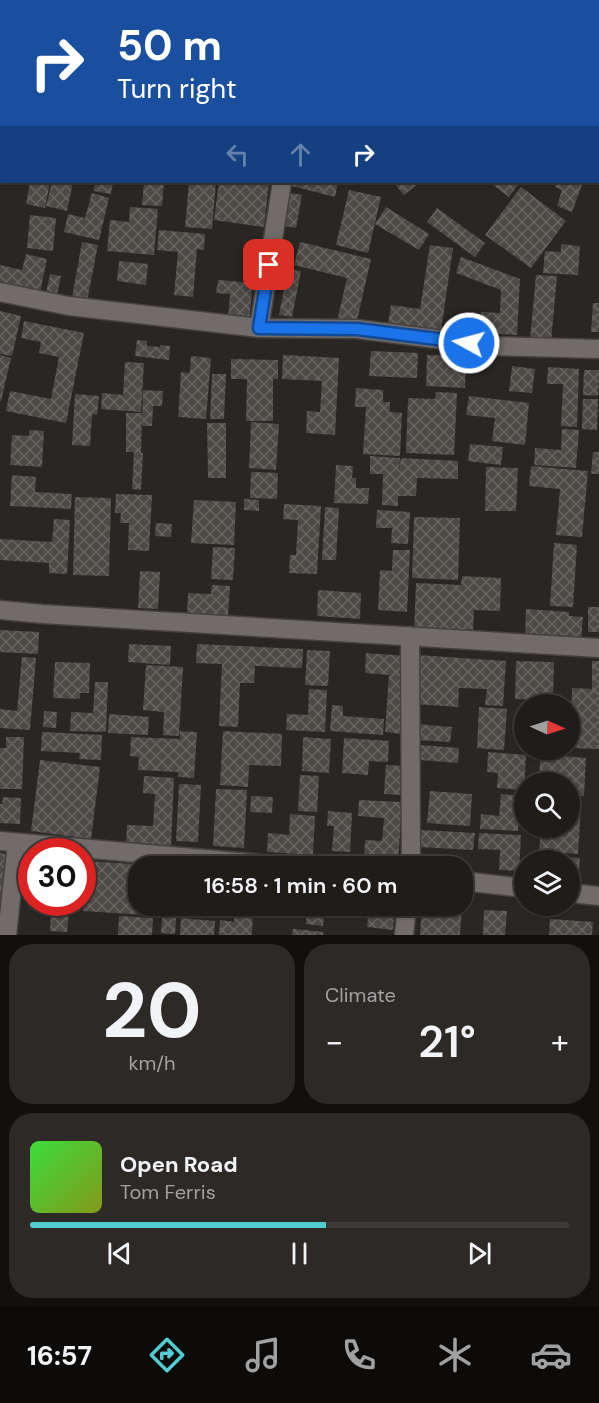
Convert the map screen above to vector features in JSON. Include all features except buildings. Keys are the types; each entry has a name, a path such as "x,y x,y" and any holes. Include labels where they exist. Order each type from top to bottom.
{"street":[{"path":"259,328 282,183"},
{"path":"0,292 69,306 259,328 357,329 492,346 599,349"},
{"path":"0,610 599,648"},
{"path":"410,636 411,856"},
{"path":"7,935 9,842 170,856"},
{"path":"473,882 514,887"},
{"path":"580,894 599,896"},
{"path":"404,935 406,916"}],"route":[{"path":"269,265 259,328 357,329 469,343"}]}
